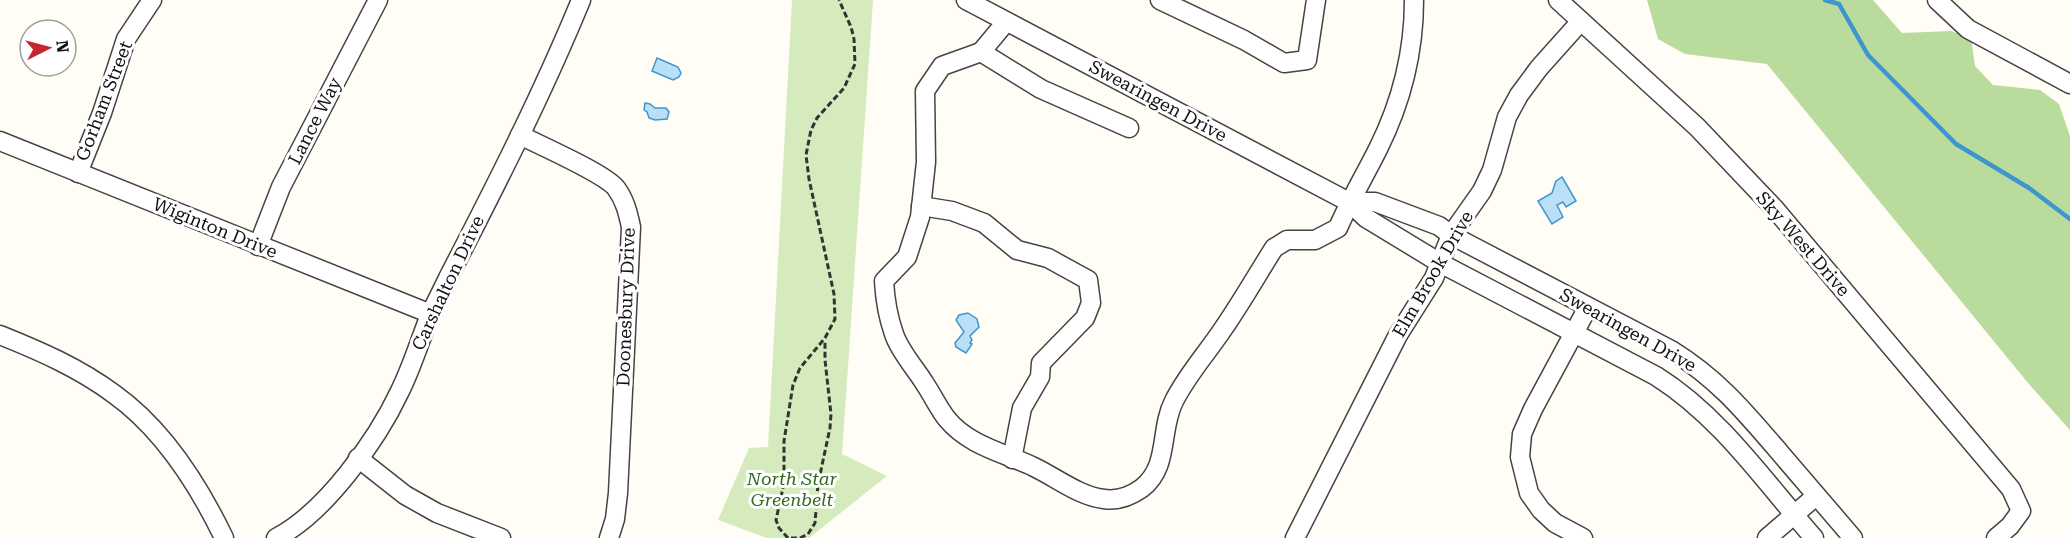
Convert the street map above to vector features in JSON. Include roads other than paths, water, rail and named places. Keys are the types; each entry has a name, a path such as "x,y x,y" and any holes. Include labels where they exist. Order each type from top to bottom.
{"street":[{"name":"Gorham Street","path":"78,172 102,113 126,39 152,0"},
{"name":"Lance Way","path":"258,246 281,187 378,0"},
{"name":"Carshalton Drive","path":"276,538 302,522 330,494 379,431 401,390 431,314 520,135 564,42 581,0"},
{"name":"Swearingen Drive","path":"966,0 992,5 1006,22 1349,202 1366,218 1440,262 1680,390 1731,441 1814,538"},
{"path":"1160,0 1244,40 1284,63 1306,60 1316,0"},
{"path":"1006,22 981,52 942,66 926,91 926,162 920,217 907,257 884,281 886,302 894,336 947,419 960,431 977,442 1034,467 1065,485 1102,499 1116,499 1130,496 1155,475 1161,457 1167,418 1174,400 1223,329 1274,248 1287,240 1315,240 1338,228 1349,202 1379,147 1403,82 1409,51 1414,0"},
{"name":"Sky West Drive","path":"1558,0 1697,127 1775,210 2011,489 2021,511 2010,526 1996,538"},
{"path":"1937,0 1968,28 2070,84"},
{"name":"Elm Brook Drive","path":"1295,538 1398,335 1434,278 1451,235 1482,191 1492,170 1507,117 1539,68 1581,21"},
{"path":"981,52 1041,89 1129,128"},
{"name":"Doonesbury Drive","path":"520,135 615,186 627,206 631,227 618,493 615,519 609,538"},
{"name":"Wiginton Drive","path":"0,141 431,314"},
{"name":"Swearingen Drive","path":"1349,202 1375,202 1439,226 1451,235 1671,350 1698,367 1719,385 1746,414 1853,538"},
{"path":"921,206 952,211 984,223 1017,250 1048,258 1088,280 1091,303 1085,318 1041,363 1040,376 1022,408 1012,459"},
{"path":"1583,538 1555,523 1541,510 1524,479 1520,457 1522,434 1533,409 1588,307"},
{"path":"0,335 40,351 76,370 114,393 136,412 194,480 224,538"},
{"path":"358,458 405,495 437,513 501,538"},
{"path":"1767,538 1816,496"}],"water":[{"path":"657,58 678,67 681,73 679,77 673,80 652,71"},
{"path":"645,103 655,108 666,108 669,112 667,119 649,118 644,110"},
{"path":"1562,177 1576,201 1566,207 1563,202 1557,205 1563,217 1552,224 1538,201 1552,193 1556,181"},
{"path":"968,313 977,319 979,327 970,336 972,344 966,353 956,347 955,343 964,332 956,320 959,315"}],"waterway":[{"path":"1825,0 1839,4 1868,55 1956,144 2029,188 2070,219"}],"park label":[{"name":"North Star Greenbelt","path":"792,489"}]}
